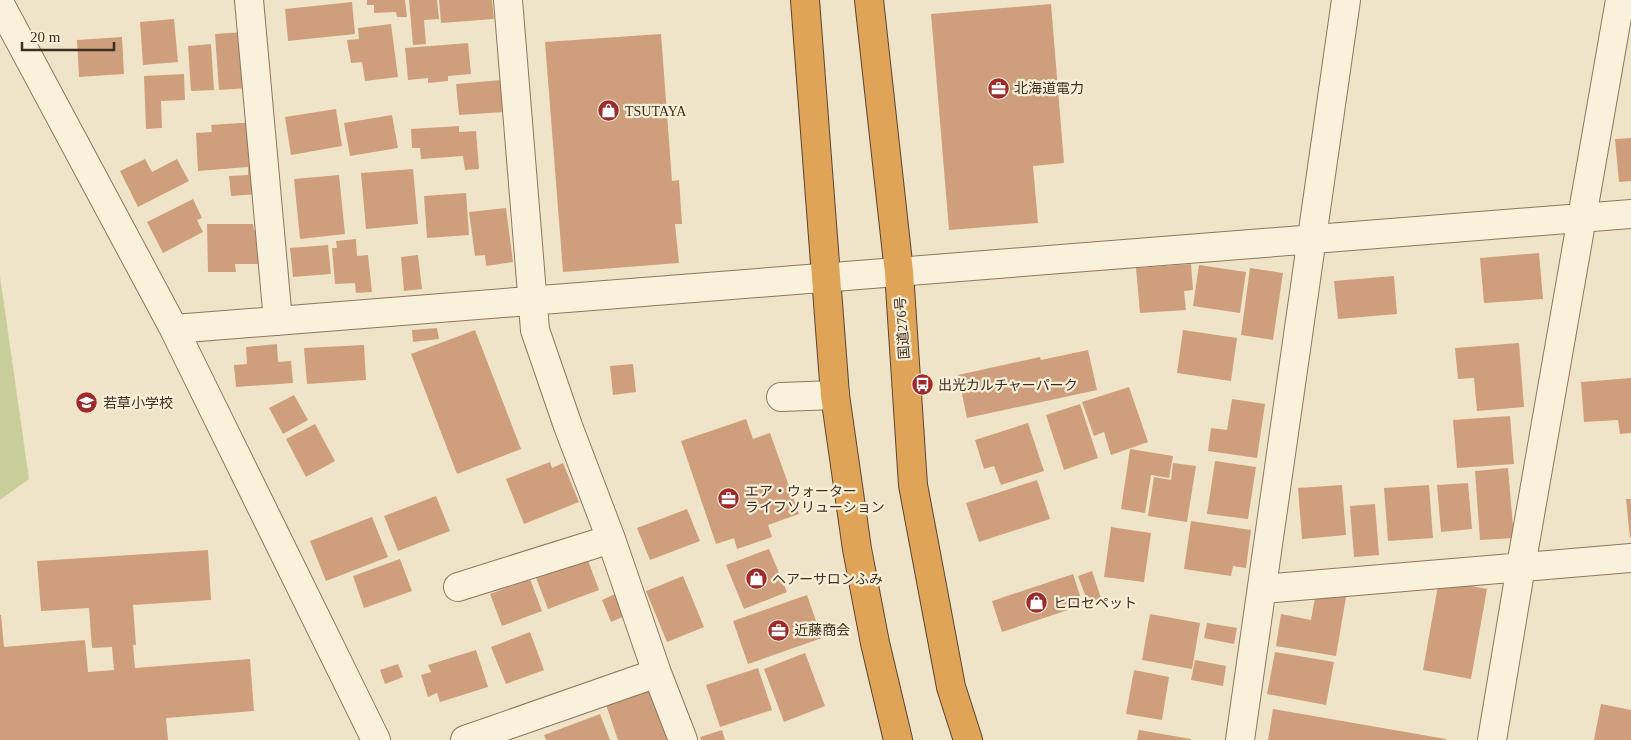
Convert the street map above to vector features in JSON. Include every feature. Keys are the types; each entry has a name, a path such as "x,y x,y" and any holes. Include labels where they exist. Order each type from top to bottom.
{"highway":[{"path":"805,0 835,395 857,549 871,624 898,740"},
{"name":"国道276号","path":"869,0 898,272 913,485 951,687 968,740"}],"street":[{"path":"249,0 278,321"},
{"path":"508,0 535,330 568,426 611,539 657,673 683,740"},
{"path":"1240,740 1346,0"},
{"path":"1492,740 1520,566 1620,0"},
{"path":"0,4 174,329 376,740"},
{"path":"174,329 533,301 656,302 825,278 1631,214"},
{"path":"781,397 835,395"},
{"path":"458,587 611,539"},
{"path":"1262,589 1631,558"},
{"path":"465,740 657,673"}],"green space":[{"path":"0,276 29,479 0,500"}],"building":[{"path":"367,0 405,0 407,17 397,17 396,12 374,13 374,5 367,5"},
{"path":"409,0 437,0 439,19 424,20 426,44 413,45"},
{"path":"439,0 492,0 494,19 441,23"},
{"path":"352,2 355,34 288,41 285,9"},
{"name":"北海道電力","path":"1051,4 1064,163 1033,166 1038,223 949,230 931,14"},
{"path":"174,19 178,62 143,65 140,22"},
{"path":"391,24 398,77 365,81 362,62 351,63 347,40 359,39 358,28"},
{"path":"244,32 249,88 219,90 215,34"},
{"name":"TSUTAYA","path":"661,34 672,181 679,180 682,224 675,224 679,263 563,272 545,42"},
{"path":"122,37 124,74 79,77 77,40"},
{"path":"468,43 471,74 448,76 448,81 428,83 428,78 408,80 405,48"},
{"path":"211,44 214,90 191,91 188,46"},
{"path":"184,74 185,100 161,101 162,128 146,129 144,76"},
{"path":"501,80 504,112 459,115 456,84"},
{"path":"336,109 342,146 291,155 285,117"},
{"path":"392,115 398,148 350,156 344,123"},
{"path":"255,122 260,194 231,196 229,176 248,175 248,167 198,171 196,133 212,132 211,125"},
{"path":"459,126 459,132 476,131 479,169 465,170 463,156 421,159 420,148 412,148 411,129"},
{"path":"1631,138 1631,181 1619,182 1615,139"},
{"path":"145,159 152,172 177,159 189,181 138,207 120,171"},
{"path":"413,169 418,224 366,229 361,173"},
{"path":"339,175 345,234 300,239 294,179"},
{"path":"466,193 469,235 427,238 424,196"},
{"path":"193,199 202,218 197,220 203,232 163,253 147,222"},
{"path":"506,208 513,262 486,266 485,255 475,256 469,212"},
{"path":"207,224 253,224 254,230 260,231 261,264 235,264 236,272 208,272"},
{"path":"356,239 357,256 368,255 372,292 356,293 355,283 335,284 332,248 337,248 336,241"},
{"path":"328,245 331,274 293,277 290,248"},
{"path":"1539,253 1543,299 1484,303 1480,258"},
{"path":"418,255 422,289 404,291 401,257"},
{"path":"1191,264 1193,290 1184,291 1186,310 1140,313 1136,268"},
{"path":"1199,265 1246,272 1240,313 1193,306"},
{"path":"1250,268 1283,273 1273,340 1241,335"},
{"path":"1394,276 1397,314 1338,319 1334,281"},
{"path":"437,328 439,339 413,342 412,330"},
{"path":"475,330 521,449 457,474 411,354"},
{"path":"1183,330 1237,338 1231,381 1177,373"},
{"path":"1519,343 1524,407 1477,411 1474,378 1458,379 1455,348"},
{"path":"277,344 278,362 291,361 293,383 236,387 234,365 247,364 246,347"},
{"path":"364,345 366,380 307,384 304,348"},
{"path":"1088,350 1097,390 967,418 958,375 1040,357 1041,360"},
{"path":"633,364 636,392 613,395 610,366"},
{"path":"1631,378 1631,433 1620,434 1618,420 1584,422 1581,382"},
{"path":"1129,387 1148,442 1111,455 1104,432 1094,436 1082,402"},
{"path":"294,395 308,420 283,434 269,408"},
{"path":"1232,399 1265,404 1257,458 1208,451 1211,428 1227,430"},
{"path":"1080,404 1098,458 1064,470 1046,415"},
{"path":"1510,416 1514,464 1457,468 1453,420"},
{"path":"746,419 753,439 770,433 799,514 768,525 772,537 737,549 734,538 716,544 681,441"},
{"path":"1028,423 1044,471 1001,485 994,466 984,469 975,440"},
{"path":"315,424 335,461 306,477 286,439"},
{"path":"1130,449 1173,456 1169,478 1151,475 1145,513 1121,509"},
{"path":"1215,461 1256,467 1248,519 1207,514"},
{"path":"550,462 552,468 563,463 579,502 524,524 506,479"},
{"path":"1173,463 1196,466 1187,522 1148,516 1154,477 1171,480"},
{"path":"1508,468 1514,538 1480,540 1475,471"},
{"path":"1037,480 1050,519 979,542 966,503"},
{"path":"1468,483 1472,529 1441,532 1437,485"},
{"path":"1342,485 1346,535 1302,539 1298,488"},
{"path":"1429,485 1433,538 1388,541 1384,488"},
{"path":"436,496 450,531 398,551 384,516"},
{"path":"1626,499 1631,499 1630,538"},
{"path":"1375,504 1379,555 1354,557 1350,506"},
{"path":"687,509 700,541 650,560 637,528"},
{"path":"372,517 388,557 326,581 310,541"},
{"path":"1191,521 1251,530 1246,568 1233,566 1231,576 1184,569"},
{"path":"1111,527 1151,533 1144,582 1104,577"},
{"name":"ヘアーサロンふみ","path":"769,549 787,592 744,609 726,565"},
{"path":"208,550 211,600 133,605 136,645 133,645 135,668 250,659 254,711 166,718 168,740 0,740 0,615 4,647 85,640 88,672 114,670 112,647 92,648 89,608 41,611 37,561"},
{"path":"586,555 599,590 548,609 535,575"},
{"path":"400,559 412,591 364,608 353,576"},
{"path":"1092,571 1101,598 1088,603 1078,576"},
{"name":"ヒロセペット","path":"1073,574 1083,605 1002,632 992,601"},
{"path":"683,576 704,627 667,642 646,591"},
{"path":"530,579 542,611 502,626 490,594"},
{"path":"1439,580 1487,589 1471,679 1423,670"},
{"path":"1316,592 1346,597 1336,656 1276,646 1281,614 1311,620"},
{"path":"615,594 625,616 611,622 602,600"},
{"name":"近藤商会","path":"807,595 822,638 748,664 733,621"},
{"path":"1150,614 1200,623 1192,669 1142,660"},
{"path":"1207,623 1237,628 1234,644 1204,638"},
{"path":"530,632 544,670 506,684 491,647"},
{"path":"476,650 488,687 440,702 437,693 428,697 421,675 431,672 428,665"},
{"path":"1275,652 1334,662 1326,705 1267,694"},
{"path":"805,653 825,706 784,722 764,669"},
{"path":"1195,660 1226,666 1223,686 1191,680"},
{"path":"398,664 403,677 385,684 380,670"},
{"path":"758,668 772,710 720,727 706,685"},
{"path":"1134,670 1169,677 1162,720 1126,714"},
{"path":"648,683 669,740 618,740 604,699"},
{"path":"1601,704 1631,710 1631,740 1594,740"},
{"path":"1273,709 1446,739 1446,740 1268,740"},
{"path":"600,714 610,740 546,740 544,735"},
{"path":"722,730 725,740 701,740 700,737"},
{"path":"1139,730 1191,739 1191,740 1137,740"}],"place":[{"name":"北海道電力","path":"998,88"},
{"name":"TSUTAYA","path":"609,111"},
{"name":"出光カルチャーパーク","path":"922,385"},
{"name":"若草小学校","path":"87,403"},
{"name":"エア・ウォーター ライフソリューション","path":"729,499"},
{"name":"ヘアーサロンふみ","path":"756,579"},
{"name":"ヒロセペット","path":"1037,603"},
{"name":"近藤商会","path":"778,630"}]}
